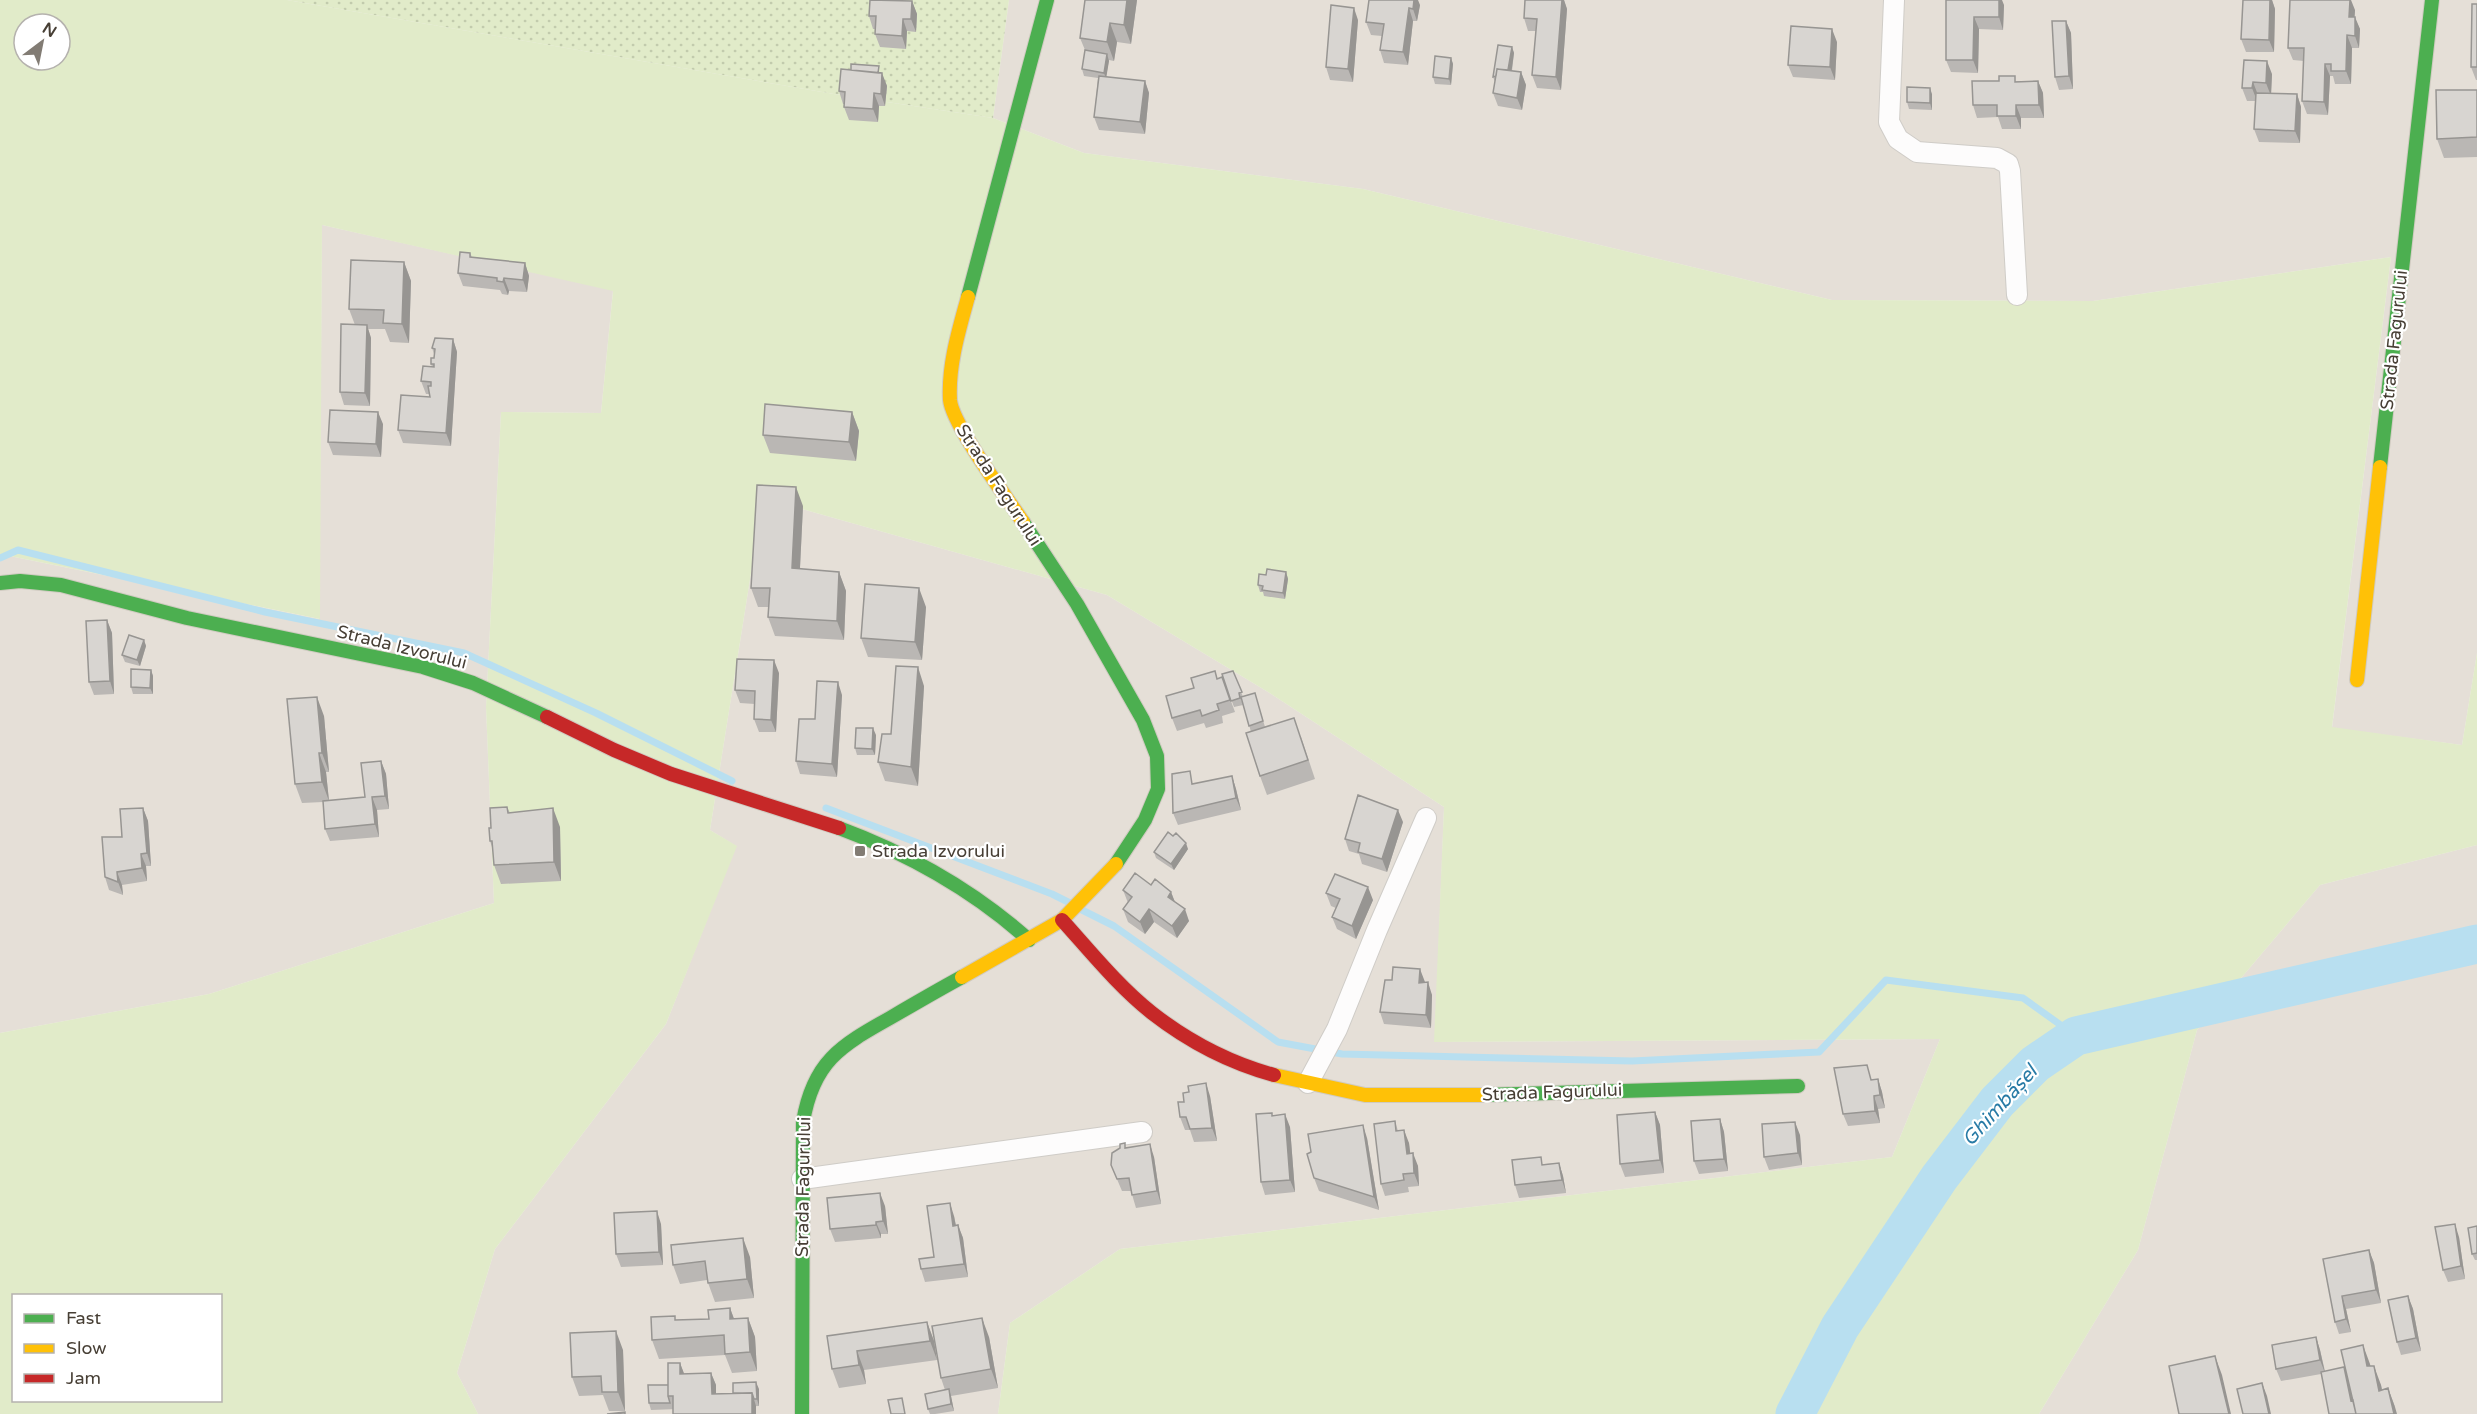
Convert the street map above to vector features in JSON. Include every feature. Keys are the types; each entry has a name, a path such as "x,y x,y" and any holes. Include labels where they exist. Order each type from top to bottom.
{"street":[{"name":"Strada Fagurului","path":"802,1414 804,1106 820,1071 847,1041 1029,940 1065,917 1112,869 1145,820 1158,789 1157,756 1143,720 1097,637 958,423 950,402 953,355 1047,0"},
{"path":"1894,0 1889,122 1898,139 1917,152 1996,158 2008,164 2017,295"},
{"name":"Strada Fagurului","path":"2357,680 2432,0"},
{"name":"Strada Izvorului","path":"0,583 42,582 162,611 441,672 497,692 582,735 670,774 825,823 909,859 985,903 1006,918 1029,940"},
{"path":"1308,1083 1331,1041 1426,818"},
{"name":"Strada Fagurului","path":"1065,917 1109,972 1151,1012 1192,1040 1238,1063 1272,1075 1365,1095 1429,1096 1798,1086"},
{"path":"802,1179 1142,1132"}],"shaded area":[{"path":"1009,0 2477,0 2477,653 2462,745 2332,728 2391,257 2093,301 1832,300 1363,189 1084,153 993,118"},
{"path":"322,225 613,290 601,413 501,412 486,707 494,903 209,994 0,1033 0,554 319,619"},
{"path":"763,498 1107,595 1268,692 1444,807 1435,1042 1940,1039 1892,1157 1120,1249 1010,1323 998,1414 478,1414 457,1373 495,1249 666,1024 736,846 710,830"},
{"path":"2477,845 2477,1414 2039,1414 2138,1250 2197,1030 2320,885"}],"green space":[{"path":"0,0 287,0 834,94 993,118 1084,153 1363,189 1832,300 2093,301 2391,257 2332,727 2462,745 2477,653 2477,845 2320,885 2197,1030 2138,1250 2039,1414 998,1414 1010,1323 1120,1249 1892,1157 1940,1039 1434,1042 1444,807 1268,692 1107,595 763,498 710,830 737,846 666,1024 495,1249 457,1373 478,1414 0,1414 0,1033 209,994 494,903 486,707 501,412 601,413 613,291 322,225 320,619 0,554"},
{"path":"287,0 1009,0 993,118 834,94"}],"building":[{"path":"870,0 912,1 911,19 903,19 902,36 875,34 876,16 869,16"},
{"path":"1085,0 1127,0 1124,25 1110,23 1107,42 1080,38"},
{"path":"1369,0 1414,0 1413,9 1409,8 1403,52 1380,50 1384,24 1366,22"},
{"path":"1525,0 1562,0 1556,77 1532,75 1537,19 1524,18"},
{"path":"1946,0 1999,0 1999,17 1974,17 1973,60 1946,60"},
{"path":"2243,0 2270,0 2269,40 2241,39"},
{"path":"2290,0 2350,0 2349,17 2355,17 2355,36 2347,35 2346,71 2331,71 2331,64 2325,64 2324,102 2302,101 2304,48 2288,48"},
{"path":"2472,4 2477,4 2477,67 2471,67"},
{"path":"1331,5 1354,8 1348,69 1326,67"},
{"path":"2052,21 2066,21 2069,76 2055,77"},
{"path":"1791,26 1832,29 1830,67 1788,65"},
{"path":"1498,45 1512,47 1508,70 1497,69 1496,76 1493,77"},
{"path":"1085,50 1107,54 1104,73 1082,69"},
{"path":"1435,56 1451,58 1449,79 1433,77"},
{"path":"2244,60 2267,61 2266,83 2253,82 2252,88 2242,88"},
{"path":"851,64 879,66 878,73 851,70"},
{"path":"841,69 882,73 881,94 874,93 873,109 844,107 845,92 839,91"},
{"path":"1497,69 1521,72 1517,98 1493,93"},
{"path":"1099,76 1145,81 1140,122 1094,117"},
{"path":"1999,76 2015,76 2015,82 2038,81 2039,105 2016,105 2016,116 1997,116 1997,105 1973,105 1972,81 1999,81"},
{"path":"1907,87 1930,88 1930,103 1907,102"},
{"path":"2436,90 2477,90 2477,137 2437,139"},
{"path":"2256,93 2297,94 2295,131 2254,129"},
{"path":"460,252 470,253 470,257 525,263 523,280 504,278 503,282 497,281 497,278 458,273"},
{"path":"351,260 404,262 402,324 383,323 384,310 349,309"},
{"path":"341,324 367,325 365,393 340,392"},
{"path":"435,338 453,339 446,433 398,430 401,395 430,397 428,386 431,386 431,382 421,381 423,366 434,367 434,364 431,364 431,358 434,358 435,349 432,348"},
{"path":"765,404 852,412 849,442 763,435"},
{"path":"330,410 378,412 376,444 328,442"},
{"path":"757,485 796,487 792,568 839,572 837,621 768,617 770,588 751,588"},
{"path":"1267,569 1286,572 1283,593 1262,590 1263,586 1258,585 1259,574 1266,575"},
{"path":"865,584 919,588 915,642 861,638"},
{"path":"107,620 110,681 89,682 86,621"},
{"path":"129,635 144,640 137,660 122,655"},
{"path":"737,659 774,660 771,720 754,719 755,691 735,690"},
{"path":"896,666 918,667 911,767 878,762 882,734 891,734"},
{"path":"131,669 151,670 150,688 131,687"},
{"path":"1215,671 1217,679 1222,677 1230,700 1217,704 1219,710 1202,716 1200,710 1172,718 1166,696 1194,688 1191,678"},
{"path":"1233,671 1242,692 1239,693 1240,698 1231,701 1222,674"},
{"path":"817,681 838,682 832,764 796,761 799,719 815,719"},
{"path":"1255,693 1263,721 1249,726 1241,697"},
{"path":"317,697 322,782 295,784 287,699"},
{"path":"1294,718 1308,760 1260,776 1246,733"},
{"path":"856,728 873,728 872,749 855,748"},
{"path":"381,761 385,796 372,797 375,824 325,829 323,801 365,797 361,763"},
{"path":"1190,771 1192,784 1232,776 1236,798 1173,813 1172,774"},
{"path":"1358,795 1398,810 1382,859 1358,852 1360,843 1345,839"},
{"path":"507,807 508,813 553,808 554,862 494,865 489,828 491,828 490,808"},
{"path":"143,808 147,853 141,854 142,868 117,872 118,882 105,877 102,837 122,837 120,809"},
{"path":"1168,832 1173,836 1176,833 1186,843 1171,864 1154,852"},
{"path":"1135,873 1151,885 1155,879 1171,892 1168,897 1185,909 1172,926 1149,909 1140,922 1123,909 1132,897 1123,890"},
{"path":"1335,874 1368,887 1352,926 1332,917 1340,899 1326,893"},
{"path":"1393,967 1420,969 1419,983 1428,982 1426,1015 1380,1012 1385,980 1392,980"},
{"path":"1867,1065 1871,1080 1878,1079 1880,1095 1874,1096 1875,1111 1843,1114 1834,1068"},
{"path":"1206,1083 1212,1128 1190,1129 1186,1117 1180,1117 1178,1102 1184,1102 1183,1093 1189,1092 1188,1086"},
{"path":"1655,1112 1660,1160 1620,1164 1617,1115"},
{"path":"1272,1113 1272,1116 1285,1114 1290,1180 1261,1182 1256,1114"},
{"path":"1720,1119 1724,1159 1694,1161 1691,1121"},
{"path":"1395,1121 1396,1131 1404,1130 1407,1154 1413,1153 1414,1173 1403,1174 1404,1180 1381,1184 1374,1124"},
{"path":"1795,1122 1798,1153 1764,1157 1762,1124"},
{"path":"1363,1125 1374,1197 1314,1178 1307,1154 1311,1152 1308,1134"},
{"path":"1125,1143 1125,1148 1150,1144 1157,1191 1132,1195 1129,1178 1117,1179 1111,1165 1112,1153 1120,1148 1120,1144"},
{"path":"1541,1157 1542,1165 1559,1163 1562,1180 1515,1185 1512,1160"},
{"path":"880,1193 883,1221 876,1222 876,1225 830,1229 827,1198"},
{"path":"950,1203 953,1226 958,1225 964,1264 921,1269 919,1259 934,1257 927,1206"},
{"path":"657,1211 659,1252 616,1254 614,1213"},
{"path":"2455,1224 2461,1266 2443,1270 2435,1227"},
{"path":"2477,1226 2477,1253 2472,1254 2468,1228"},
{"path":"743,1238 747,1279 708,1283 705,1261 673,1265 671,1245"},
{"path":"2369,1250 2376,1290 2342,1296 2346,1319 2335,1322 2323,1259"},
{"path":"2408,1296 2416,1338 2397,1342 2388,1300"},
{"path":"730,1308 730,1319 748,1318 750,1352 725,1354 724,1335 652,1340 651,1317 675,1316 675,1320 709,1319 708,1310"},
{"path":"982,1318 991,1369 941,1378 932,1326"},
{"path":"927,1322 930,1341 857,1351 859,1365 832,1369 827,1336"},
{"path":"616,1331 618,1392 602,1392 601,1376 572,1377 570,1333"},
{"path":"2316,1337 2320,1360 2276,1369 2272,1345"},
{"path":"2363,1345 2367,1366 2374,1366 2379,1391 2388,1388 2394,1414 2356,1414 2341,1350"},
{"path":"2215,1356 2229,1414 2179,1414 2169,1366"},
{"path":"668,1363 680,1363 680,1374 711,1373 712,1394 752,1393 752,1414 673,1414 673,1396 668,1396"},
{"path":"2344,1367 2356,1414 2329,1414 2321,1372"},
{"path":"756,1382 757,1399 754,1399 752,1393 733,1393 733,1383"},
{"path":"2262,1383 2269,1414 2243,1414 2237,1389"},
{"path":"648,1385 668,1385 670,1403 649,1403"},
{"path":"949,1389 951,1404 928,1409 925,1394"},
{"path":"902,1398 905,1414 891,1414 888,1400"}],"waterway":[{"path":"0,558 18,550 265,612 464,653 596,713 732,781"},
{"path":"826,808 1052,894 1070,903"},
{"path":"1082,910 1114,926 1278,1042 1342,1054 1632,1061 1819,1052 1886,980 2023,998 2076,1036"},
{"name":"Ghimbășel","path":"1795,1414 1840,1327 1939,1178 1997,1102 2035,1064 2076,1036 2477,944"}],"traffic: fast":[{"path":"968,297 1047,0"},
{"path":"2380,467 2432,0"},
{"path":"1023,522 1077,604 1143,720 1157,756 1158,789 1145,820 1116,864"},
{"path":"0,583 20,581 61,585 187,618 423,667 473,683 547,717"},
{"path":"839,828 890,849 963,889 1029,940"},
{"path":"802,1414 803,1122 814,1084 822,1070 843,1047 962,977"},
{"path":"1482,1095 1798,1086"}],"traffic: slow":[{"path":"968,297 952,361 950,400 953,411 970,443 1023,522"},
{"path":"2357,680 2380,467"},
{"path":"962,977 1062,920 1116,864"},
{"path":"1274,1075 1365,1095 1482,1095"}],"traffic: jam":[{"path":"547,717 614,750 671,774 839,828"},
{"path":"1062,920 1105,968 1152,1013 1195,1042 1226,1057 1274,1075"}],"place":[{"name":"Strada Izvorului","path":"860,851"}]}
